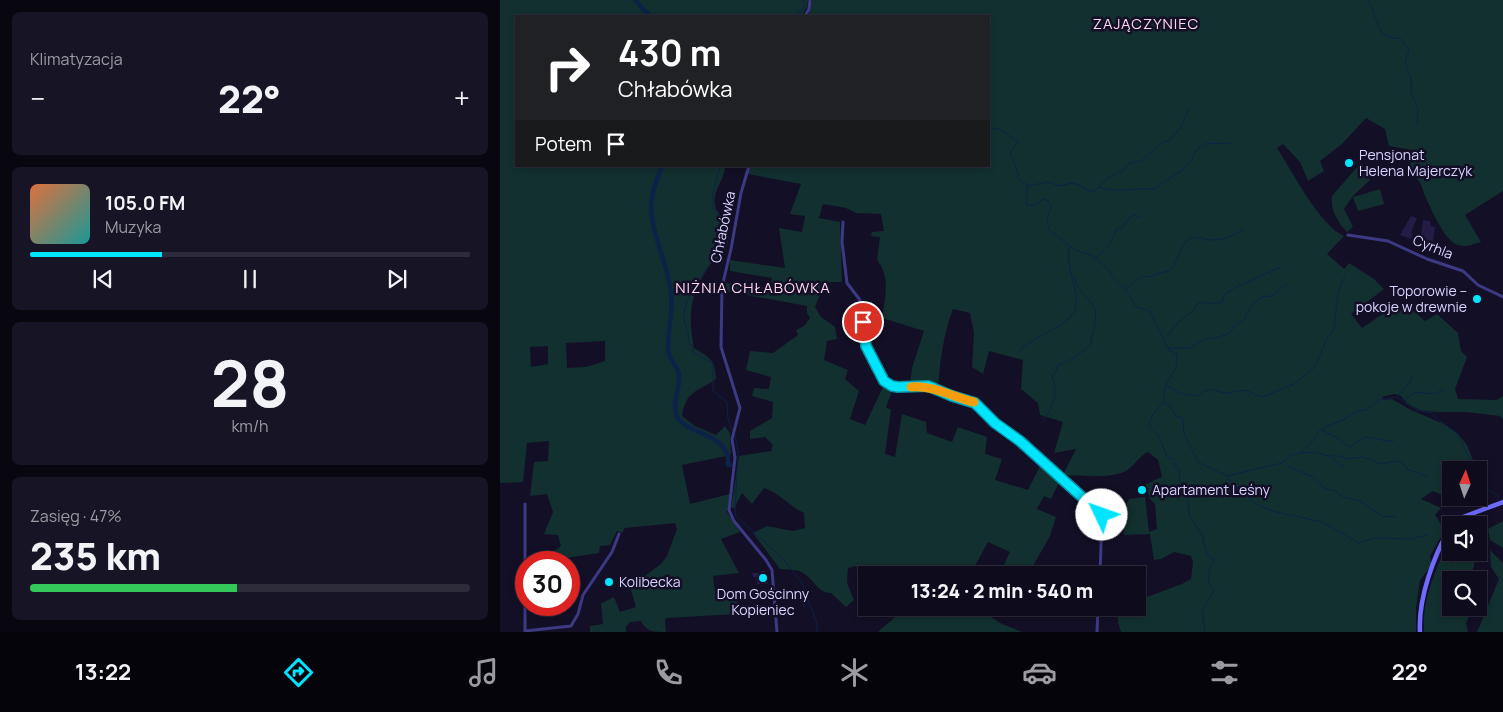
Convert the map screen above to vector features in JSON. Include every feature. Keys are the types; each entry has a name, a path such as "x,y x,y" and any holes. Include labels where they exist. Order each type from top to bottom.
{"street":[{"path":"806,15 809,9 810,0"},
{"name":"Chłabówka","path":"750,167 741,193 722,287 721,347 740,408 732,439 735,458 730,514 771,567 774,580 777,632"},
{"path":"843,222 842,242 846,283 860,300 866,346 884,381 898,387 928,386 975,403 995,423 1020,441 1102,515 1100,566"},
{"name":"Cyrhla","path":"1348,235 1388,241 1427,259 1463,271 1478,285 1503,297"},
{"path":"1464,516 1503,502"},
{"path":"525,504 525,631 570,626 578,614 583,595 612,552 619,534"},
{"path":"1420,632 1423,594 1442,548"},
{"path":"1096,632 1097,616"}],"green space":[{"path":"500,0 808,0 803,15 515,15 515,167 725,167 715,200 717,211 726,225 727,245 723,253 710,265 703,276 694,295 691,315 694,348 711,360 716,379 690,396 686,401 682,416 695,426 716,435 725,426 730,433 731,455 682,465 690,504 730,494 727,512 740,532 721,539 739,573 713,576 716,599 738,597 737,614 666,618 666,632 651,631 641,621 630,622 626,627 626,632 590,632 590,626 603,624 602,603 614,597 620,612 636,607 630,587 661,564 667,556 677,529 675,523 625,528 622,533 617,531 610,545 600,546 599,553 580,556 580,551 554,551 561,546 558,535 544,534 553,512 547,494 530,496 534,462 548,461 549,441 527,443 523,482 500,483","holes":["605,341 605,361 586,367 567,368 566,343","548,346 548,364 531,367 530,347"]},
{"path":"812,0 1503,0 1503,191 1465,215 1481,242 1461,246 1448,237 1434,215 1421,184 1408,173 1413,150 1389,146 1385,129 1366,118 1342,144 1320,161 1324,171 1308,181 1300,162 1283,144 1277,148 1316,210 1335,230 1344,236 1327,254 1344,269 1349,263 1374,279 1384,289 1351,314 1362,328 1402,301 1425,321 1437,314 1458,333 1461,351 1467,357 1455,389 1458,399 1497,400 1503,396 1503,419 1500,416 1469,412 1430,412 1414,407 1401,396 1394,394 1382,397 1384,400 1392,399 1411,410 1444,424 1459,435 1467,445 1473,461 1442,461 1442,495 1433,491 1421,499 1441,508 1435,515 1442,523 1442,535 1430,556 1432,565 1420,580 1416,608 1416,632 1121,632 1118,616 1146,616 1146,597 1191,579 1193,562 1191,556 1174,552 1161,559 1154,560 1150,534 1124,535 1124,508 1129,499 1145,497 1149,532 1157,529 1155,504 1150,499 1146,484 1162,477 1158,460 1148,452 1127,470 1117,474 1102,476 1063,475 1076,449 1054,453 1063,422 1040,415 1038,403 1021,389 1023,360 989,351 983,374 972,367 974,333 970,313 953,309 942,349 938,389 925,384 910,384 912,368 924,331 882,318 886,281 877,260 880,237 871,236 872,232 884,231 881,214 856,213 846,208 823,204 819,218 840,222 842,282 825,282 815,307 821,317 835,327 837,339 827,341 824,360 848,370 845,379 859,391 850,419 865,425 884,385 893,389 886,407 891,410 885,454 895,457 902,414 926,422 927,433 952,442 958,427 987,437 985,454 1002,459 995,480 1028,490 1041,464 1060,480 1051,499 1044,496 1037,509 1056,517 1050,536 1033,566 1003,566 1010,552 988,542 975,566 858,566 858,569 856,566 848,568 847,583 854,600 846,607 831,593 819,588 805,574 796,570 780,569 753,533 767,526 793,531 805,528 804,513 764,488 752,504 742,493 734,508 731,508 739,456 771,451 773,445 765,437 750,439 750,431 772,418 773,402 752,396 754,388 769,389 771,377 746,370 750,351 773,353 798,335 796,330 804,326 810,318 807,313 807,306 724,291 726,283 770,288 772,278 730,271 730,260 785,268 779,228 802,232 805,216 790,214 801,184 748,174 751,167 990,167 990,15 808,15"},
{"path":"1358,166 1370,180 1353,196 1344,209 1353,227 1347,232 1335,216 1332,196"},
{"path":"1380,189 1384,204 1358,211 1353,197"},
{"path":"1503,521 1503,548 1490,540 1488,529"},
{"path":"1490,550 1503,563 1503,632 1477,632 1484,616 1487,616 1487,608 1499,579 1491,567"},
{"path":"1441,558 1442,561 1452,563 1453,561 1474,561 1472,571 1442,571 1442,616 1469,616 1466,623 1468,632 1424,632 1426,603"},
{"path":"896,616 990,616 1000,623 1022,632 878,632"}],"building":[{"path":"1411,216 1417,218 1411,233 1413,234 1411,239 1400,235"},
{"path":"1423,220 1430,221 1431,226 1435,227 1433,241 1439,242 1438,247 1420,243"},
{"name":"Dom Gościnny Kopieniec","path":"761,571 765,571 768,584 757,584 756,577 753,577 752,573 761,573"}],"waterway":[{"path":"635,0 649,15"},
{"path":"795,15 804,9 804,0"},
{"path":"1367,0 1382,32 1388,37 1401,39 1409,50 1405,62 1411,79 1411,92 1418,110 1417,124"},
{"path":"1099,187 1107,178 1124,170 1129,163 1141,161 1161,143 1170,140 1181,127 1189,108"},
{"path":"990,128 1000,129 1018,142 1010,152 1018,178 1028,186 1027,205 1035,206 1043,199 1048,201 1051,207 1047,221 1049,230 1075,250 1091,255 1109,270 1112,276 1125,289 1136,307 1150,311 1169,350 1177,354 1176,368 1165,386 1163,402 1152,416 1149,424 1159,436 1167,457 1174,459 1175,466 1179,469 1180,481 1187,493 1190,517 1202,535 1207,554 1214,559 1209,575 1210,586 1214,590 1202,611 1205,632"},
{"path":"1029,186 1047,182 1060,186 1072,183 1088,191 1095,191 1099,187 1113,190 1154,189 1185,168 1192,160 1195,152 1204,144 1230,143"},
{"path":"662,167 653,191 651,207 654,229 667,271 671,293 672,307 668,350 679,374 675,411 682,422 689,427 716,440 727,454 728,465 730,465"},
{"path":"720,167 713,193 713,208 723,220 724,246 706,269 690,296 684,313 684,321 689,339 688,343 692,345 693,352 713,363 713,391 727,402 728,418 732,431"},
{"path":"1095,259 1111,243 1116,230 1123,227 1128,219 1134,215 1140,217"},
{"path":"1126,289 1142,276 1151,277 1169,271 1189,239 1220,239 1244,229"},
{"path":"1019,351 1031,341 1065,321 1075,309 1076,292 1068,255 1070,246"},
{"path":"1165,338 1197,304 1223,302 1223,296 1236,287 1281,267"},
{"path":"1042,422 1054,400 1055,388 1052,377 1057,370 1057,366 1076,357 1090,345 1096,321 1095,308 1078,287 1075,277 1069,271"},
{"path":"1166,385 1181,393 1192,396 1212,390 1227,393 1244,391 1262,397 1294,384 1315,367 1327,339 1334,329 1338,292 1345,276"},
{"path":"1169,348 1189,348 1204,340 1229,333 1237,324 1245,319 1254,303 1263,297 1274,295 1287,284"},
{"path":"1398,396 1412,377"},
{"path":"1403,400 1416,392 1432,394 1444,390"},
{"path":"1164,403 1169,405 1177,417 1179,416 1183,419 1184,434 1198,462 1227,476 1282,463 1291,455 1300,453 1314,440 1319,431 1356,412 1368,409 1379,400 1397,397 1416,410 1432,413 1458,434 1472,461"},
{"path":"1321,430 1338,438 1349,447 1365,437 1394,442"},
{"path":"735,434 738,451 735,515 784,560 802,583 817,624 817,632"},
{"path":"1301,453 1314,452 1329,456 1340,456 1346,459 1363,457 1381,464 1395,461 1402,463 1409,470 1427,476"},
{"path":"1331,458 1344,467"},
{"path":"1285,462 1290,467 1313,477 1324,488 1335,491 1343,497 1360,501 1382,516 1395,517"},
{"path":"1227,476 1231,483 1256,504 1272,511 1322,522 1359,543 1375,538 1411,539 1427,535"},
{"path":"1488,490 1499,497"}],"slow traffic":[{"path":"911,387 928,386 952,396 974,402"}],"place":[{"name":"Pensjonat Helena Majerczyk","path":"1349,163"},
{"name":"Toporowie – pokoje w drewnie","path":"1477,299"},
{"name":"Apartament Leśny","path":"1142,490"},
{"name":"Dom Gościnny Kopieniec","path":"763,578"},
{"name":"Kolibecka","path":"609,582"}],"district":[{"name":"ZAJĄCZYNIEC","path":"1146,24"},
{"name":"NIŻNIA CHŁABÓWKA","path":"753,288"}],"route":[{"path":"863,322 866,346 884,381 898,387 928,386 975,403 995,423 1020,441 1102,515"}]}
